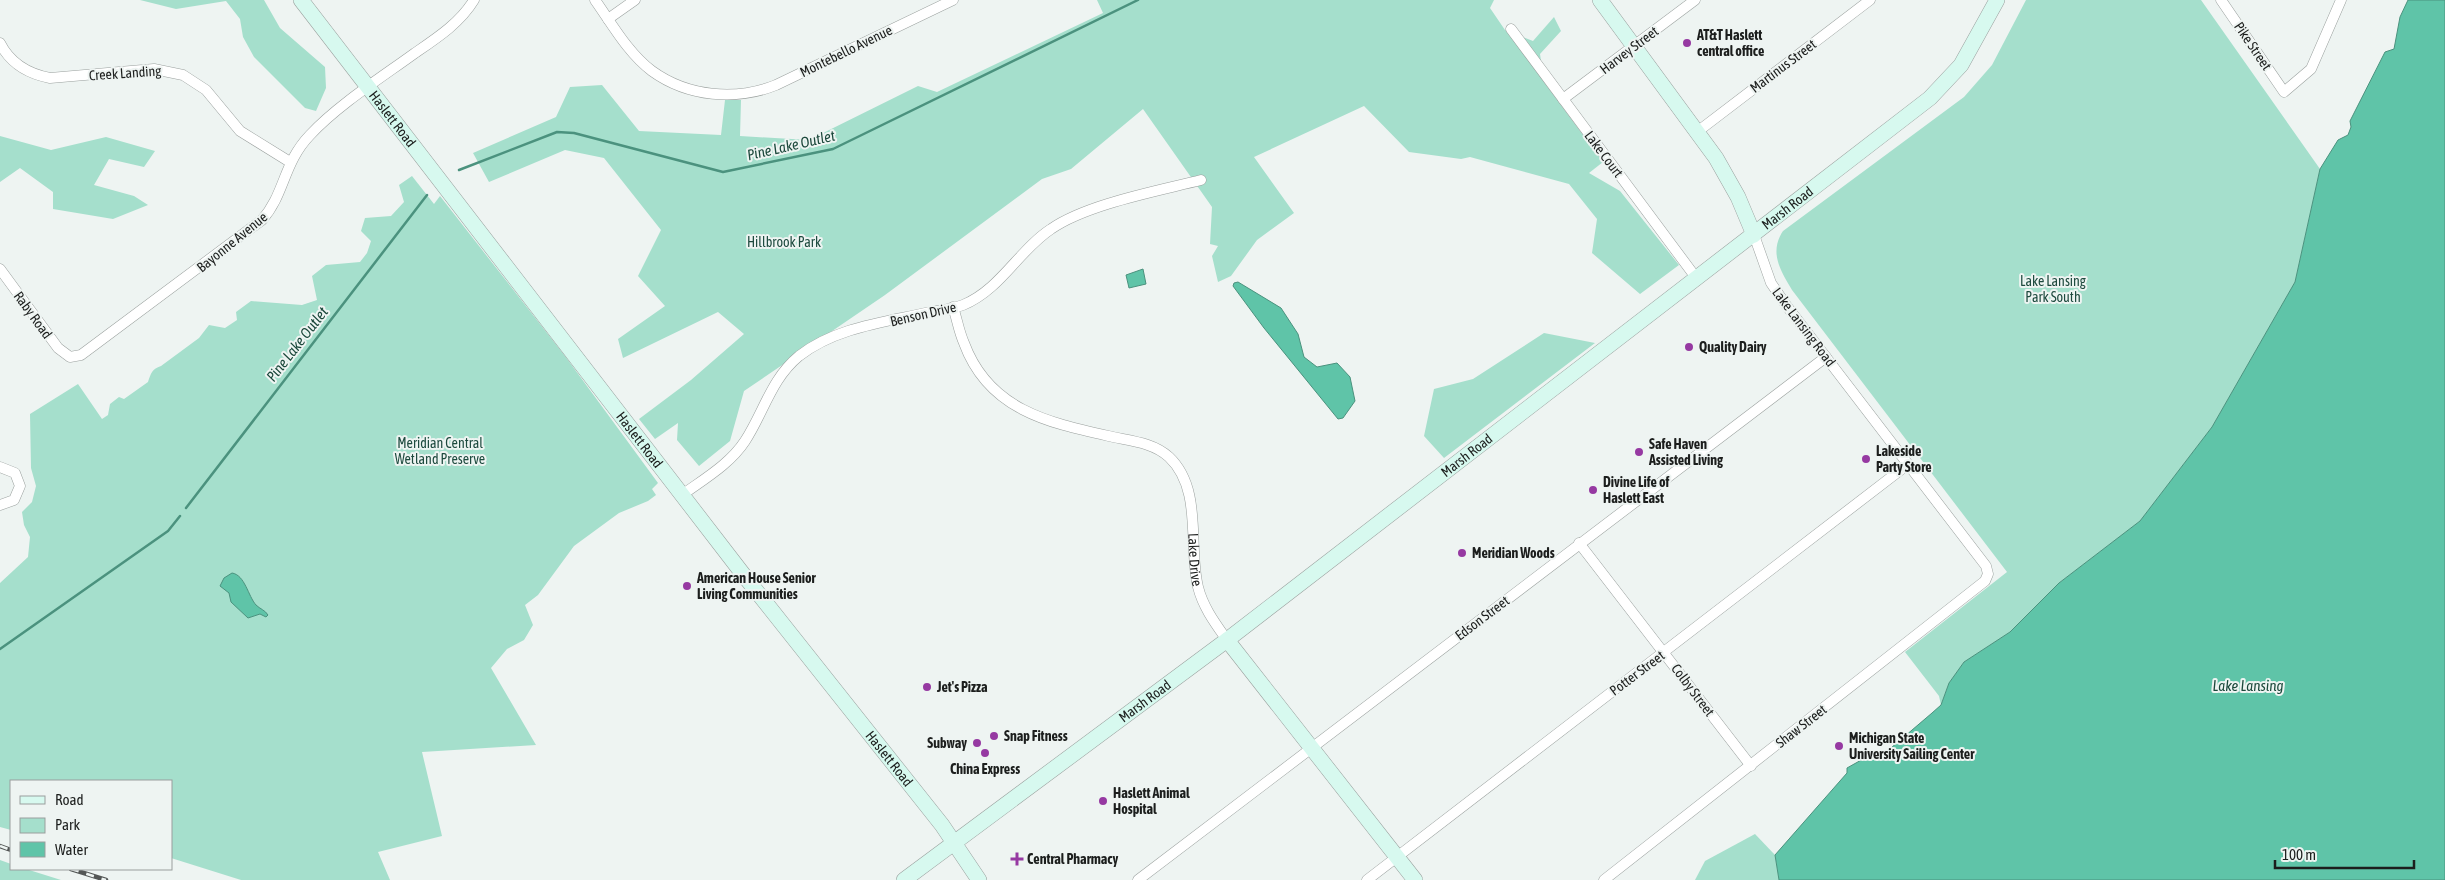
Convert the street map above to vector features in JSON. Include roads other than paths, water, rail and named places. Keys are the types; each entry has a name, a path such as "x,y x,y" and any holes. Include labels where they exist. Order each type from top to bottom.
{"main road":[{"name":"Haslett Road","path":"301,0 682,495 954,842 979,880"},
{"name":"Lake Lansing Road","path":"1600,0 1697,132 1731,184 1754,236"},
{"name":"Marsh Road","path":"904,880 1227,640 1754,236 1938,91 1967,55 1997,0"},
{"name":"Lake Drive","path":"1227,640 1415,880"}],"street":[{"name":"Bayonne Avenue","path":"70,358 81,355 262,220 274,206 290,162 314,130 368,87 459,20 474,0"},
{"name":"Montebello Avenue","path":"594,0 640,59 668,80 685,88 704,93 736,95 763,90 776,85 953,0"},
{"path":"608,19 635,0"},
{"name":"Harvey Street","path":"1563,100 1695,0"},
{"name":"Martinus Street","path":"1697,132 1870,0"},
{"name":"Pike Street","path":"2221,0 2284,92 2311,69 2341,0"},
{"name":"Lake Court","path":"1511,29 1697,279"},
{"name":"Creek Landing","path":"0,43 7,54 19,66 34,74 50,78 154,69 183,75 206,90 240,131 290,162"},
{"name":"Benson Drive","path":"682,495 734,456 749,434 775,382 787,367 820,342 849,331 953,307 970,301 987,290 1035,242 1061,223 1082,214 1201,180"},
{"name":"Lake Lansing Road","path":"1754,236 1770,283 1907,465 1986,566"},
{"name":"Raby Road","path":"0,269 58,348 70,358"},
{"name":"Lake Drive","path":"953,307 964,344 975,365 989,384 1008,401 1031,415 1056,424 1156,448 1174,463 1188,488 1198,588 1212,619 1227,640"},
{"name":"Edson Street","path":"1138,880 1826,357"},
{"name":"Potter Street","path":"1367,880 1907,465"},
{"path":"0,467 15,473 20,486 14,500 0,505"},
{"name":"Colby Street","path":"1580,543 1751,766"},
{"name":"Shaw Street","path":"1604,880 1985,581 1988,574 1986,566"}],"water":[{"name":"Lake Lansing","path":"2408,0 2445,0 2445,880 1779,880 1775,855 1847,773 1847,768 1872,754 1878,759 1941,705 1949,683 1964,662 2010,632 2059,583 2140,521 2212,427 2295,282 2320,169 2338,140 2348,135 2351,127 2350,121 2385,52 2394,49 2400,17"},
{"path":"1143,269 1146,284 1129,288 1126,275"},
{"path":"1238,282 1281,308 1298,334 1304,357 1317,367 1337,363 1350,377 1355,401 1343,418 1338,419 1264,328 1233,286 1234,283"},
{"path":"232,573 240,578 256,605 268,615 266,617 260,614 248,618 231,602 229,593 220,586 224,578"}],"waterway":[{"name":"Pine Lake Outlet","path":"459,170 557,132 574,133 723,172 833,149 1138,0"},
{"name":"Pine Lake Outlet","path":"186,508 427,195"},
{"name":"Pine Lake Outlet","path":"0,649 168,531 180,516"}],"railway":[{"path":"0,846 10,850"},
{"path":"74,870 106,880"}],"place":[{"name":"AT&T Haslett central office","path":"1687,43"},
{"name":"Quality Dairy","path":"1689,347"},
{"name":"Safe Haven Assisted Living","path":"1639,452"},
{"name":"Lakeside Party Store","path":"1866,459"},
{"name":"Divine Life of Haslett East","path":"1593,490"},
{"name":"Meridian Woods","path":"1462,553"},
{"name":"American House Senior Living Communities","path":"687,586"},
{"name":"Jet's Pizza","path":"927,687"},
{"name":"Snap Fitness","path":"994,736"},
{"name":"Subway","path":"977,743"},
{"name":"Michigan State University Sailing Center","path":"1839,746"},
{"name":"China Express","path":"985,753"},
{"name":"Haslett Animal Hospital","path":"1103,801"},
{"name":"Central Pharmacy","path":"1017,859"}],"park label":[{"name":"Hillbrook Park","path":"784,242"},
{"name":"Lake Lansing Park South","path":"2053,290"},
{"name":"Meridian Central Wetland Preserve","path":"440,452"}]}
